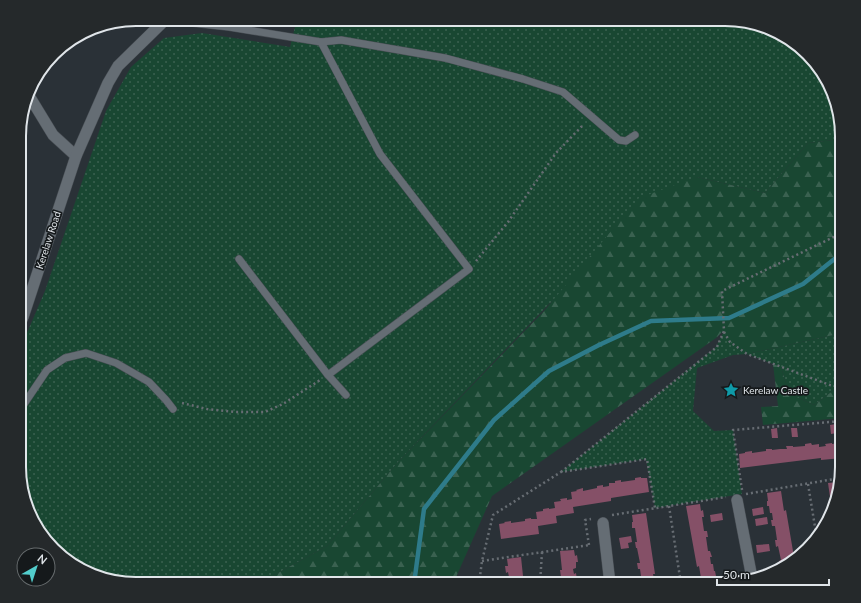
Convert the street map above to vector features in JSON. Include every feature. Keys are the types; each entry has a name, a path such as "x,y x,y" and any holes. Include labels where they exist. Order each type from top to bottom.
{"street":[{"name":"Kerelaw Road","path":"26,307 76,156 108,83 118,66 160,26"},
{"path":"32,101 53,135 76,156"},
{"path":"733,498 751,573"},
{"path":"602,519 609,577"}],"lane":[{"path":"220,26 321,42 341,40 444,58 523,79 563,92 619,140 626,141 635,136"},
{"path":"321,42 380,154 469,269 328,375"},
{"path":"239,259 328,375 346,395"},
{"path":"26,401 47,370 65,358 86,353 116,363 149,382 173,409"}],"path":[{"path":"469,269 508,222 556,153 591,116"},
{"path":"480,577 482,561 493,516 561,472 716,347 724,331 722,291 835,236"},
{"path":"724,331 730,342 747,354 835,386"},
{"path":"166,400 207,409 235,412 265,412 283,404 328,375"},
{"path":"834,479 742,494 733,430 835,422"},
{"path":"561,472 646,459 655,508"},
{"path":"808,484 815,529"},
{"path":"722,498 723,503"},
{"path":"589,545 586,520 602,519 655,508 722,498 733,498"},
{"path":"669,506 680,577"},
{"path":"482,561 605,542"},
{"path":"540,577 542,552"}],"green space":[{"path":"295,26 732,26 746,28 767,34 780,41 797,53 808,64 827,94 833,115 835,140 808,143 765,193 697,177 549,304 399,461 327,546 271,577 122,576 94,569 69,554 58,545 49,534 34,509 26,474 26,335 45,291 106,111 131,67 164,38 202,33 290,47"},
{"path":"835,140 835,335 747,354 730,342 723,331 716,338 492,496 456,577 271,577 327,546 399,461 544,311 639,198 697,177 765,193 808,143"},
{"path":"724,331 747,354 733,355 697,368 693,411 714,431 733,430 742,494 655,508 646,459 561,472 716,347"},
{"path":"835,335 835,389 814,405 796,397 788,390 781,367 747,354"},
{"path":"773,364 781,367 788,390 796,397 814,405 835,389 835,419 763,425 761,407 778,406"}],"building":[{"path":"835,424 835,433 831,434 830,425"},
{"path":"777,428 778,438 772,438 771,429"},
{"path":"791,428 797,428 798,437 792,437"},
{"path":"805,444 819,444 819,447 826,446 825,444 835,444 835,459 821,460 821,458 740,468 739,454 752,451 752,453 766,451 766,449 787,449 786,446 805,446"},
{"path":"635,478 647,478 649,492 611,498 611,501 573,507 574,513 556,516 557,523 538,526 539,534 501,539 499,524 511,521 511,523 525,521 525,519 531,518 537,519 536,512 543,511 543,509 555,508 554,502 561,501 560,499 572,499 571,492 583,488 583,491 597,488 597,486 609,486 609,483 615,483 615,481 621,480 621,482 635,480"},
{"path":"834,482 830,498 828,483"},
{"path":"781,491 784,511 786,510 793,553 779,562 781,560 778,546 776,547 775,540 777,540 775,526 772,526 772,513 770,513 769,506 767,506 767,493"},
{"path":"700,504 701,511 703,510 704,517 702,517 704,531 707,531 708,537 706,537 708,551 710,551 712,557 710,557 711,564 713,564 715,571 716,576 714,577 701,577 699,566 697,567 686,506"},
{"path":"763,507 764,514 753,516 752,509"},
{"path":"646,513 655,574 653,574 654,577 639,577 641,576 640,569 638,569 637,563 640,563 635,542 637,542 635,528 632,528 632,515"},
{"path":"722,513 723,520 711,522 710,515"},
{"path":"767,517 768,524 756,526 755,519"},
{"path":"631,536 632,542 628,543 629,548 621,549 619,538"},
{"path":"769,544 770,551 757,553 756,545"},
{"path":"574,550 575,556 577,555 578,562 576,562 576,568 573,569 577,577 561,577 560,570 562,570 560,551"},
{"path":"521,557 523,576 509,577 508,572 506,573 505,566 508,566 507,559"}],"waterway":[{"path":"415,577 424,509 494,420 549,371 599,345 651,321 729,318 803,284 835,259"}],"place":[{"name":"Kerelaw Castle","path":"731,390"}]}
